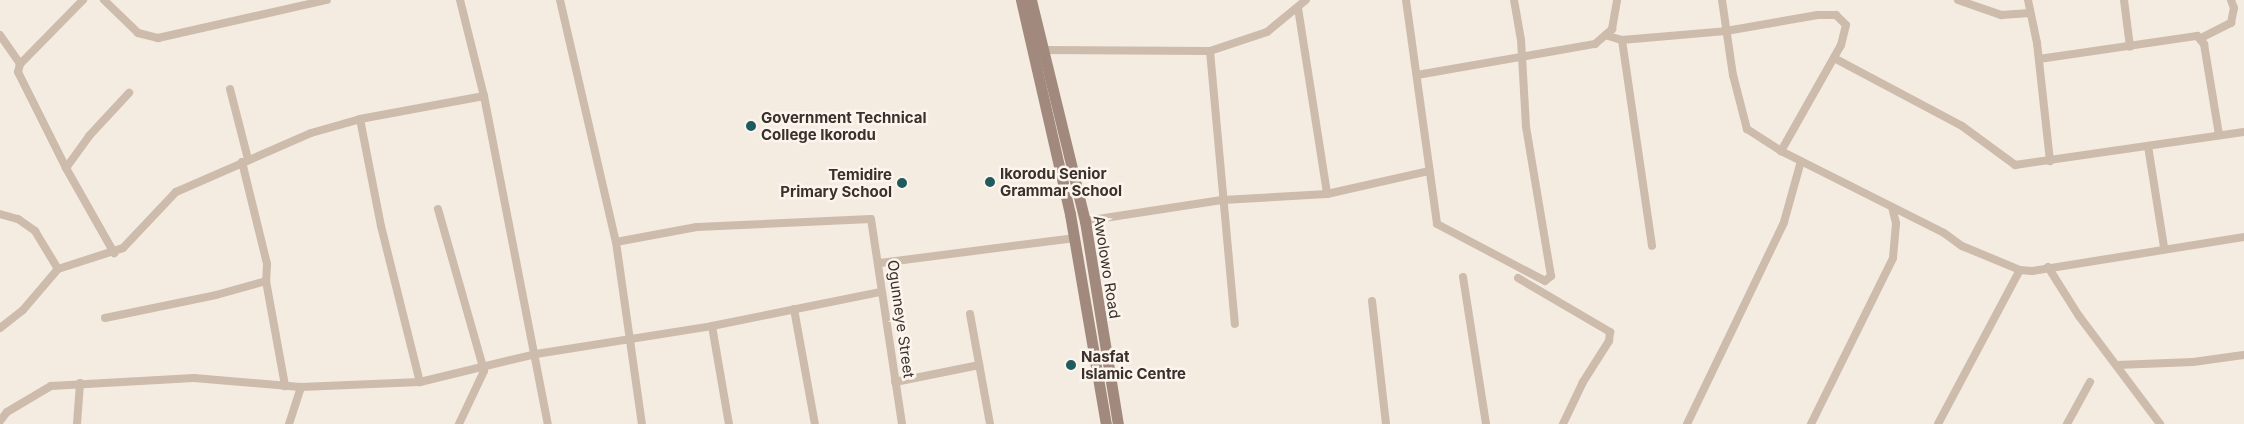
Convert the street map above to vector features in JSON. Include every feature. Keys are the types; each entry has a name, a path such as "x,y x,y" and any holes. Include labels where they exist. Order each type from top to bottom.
{"main road":[{"name":"Awolowo Road","path":"1021,0 1075,238 1107,424"},
{"name":"Awolowo Road","path":"1032,0 1042,50 1085,221 1107,424"}],"street":[{"path":"83,0 20,64 18,72 66,168 114,254"},
{"path":"104,0 138,32 158,38 307,2 327,0"},
{"path":"460,0 484,96 536,354 548,424"},
{"path":"560,0 616,242 642,424"},
{"path":"1042,50 1210,51 1267,32 1306,0"},
{"path":"1406,0 1434,216 1442,228 1545,281 1551,276 1527,134 1520,59 1521,40 1514,0"},
{"path":"1417,75 1520,59 1595,44 1608,36 1616,20 1617,0"},
{"path":"1722,0 1743,122 1756,137 1944,233 1962,246 2020,270 2244,236"},
{"path":"1958,0 2001,16 2030,13"},
{"path":"2028,0 2039,59 2041,99 2047,122 2050,161"},
{"path":"2124,0 2130,47"},
{"path":"2039,59 2197,36 2201,38 2231,23 2234,8 2231,0"},
{"path":"1298,8 1327,194"},
{"path":"1608,36 1622,40 1726,31 1818,15 1836,15 1846,25 1834,58 1781,151"},
{"path":"0,36 20,64"},
{"path":"2201,38 2219,135"},
{"path":"1622,40 1652,246"},
{"path":"1210,51 1235,324"},
{"path":"1834,58 1962,126 2015,166 2244,132"},
{"path":"230,89 268,264 266,281 285,386"},
{"path":"66,168 89,136 129,93"},
{"path":"0,328 23,310 58,269 114,254 124,248 176,192 312,133 360,119 484,96"},
{"path":"360,119 381,226 420,382"},
{"path":"2148,146 2164,247"},
{"path":"1687,424 1784,222 1801,161"},
{"path":"1085,221 1223,200 1327,194 1429,170"},
{"path":"1811,424 1893,258 1896,223 1892,207"},
{"path":"438,208 484,376 459,424"},
{"path":"0,214 18,219 35,231 58,269"},
{"name":"Ogunneye Street","path":"616,242 697,227 871,219 880,262 880,292 902,424"},
{"path":"880,262 1075,238"},
{"path":"2048,267 2079,316 2160,424"},
{"path":"1938,424 2020,270"},
{"path":"1463,277 1486,424"},
{"path":"1518,278 1610,332 1609,341 1583,382 1563,424"},
{"path":"104,318 216,296 266,281"},
{"path":"0,422 7,412 36,393 51,386 194,378 301,387 420,382 536,354 712,326 880,292"},
{"path":"1372,301 1386,424"},
{"path":"794,309 815,424"},
{"path":"970,314 990,424"},
{"path":"712,326 729,424"},
{"path":"2117,365 2193,362 2244,355"},
{"path":"895,382 979,365"},
{"path":"2067,424 2090,382"},
{"path":"77,424 80,383"},
{"path":"289,424 301,387"},
{"path":"464,415 465,424"}],"place":[{"name":"Government Technical College Ikorodu","path":"751,126"},
{"name":"Ikorodu Senior Grammar School","path":"990,182"},
{"name":"Temidire Primary School","path":"902,183"},
{"name":"Nasfat Islamic Centre","path":"1071,365"}]}
